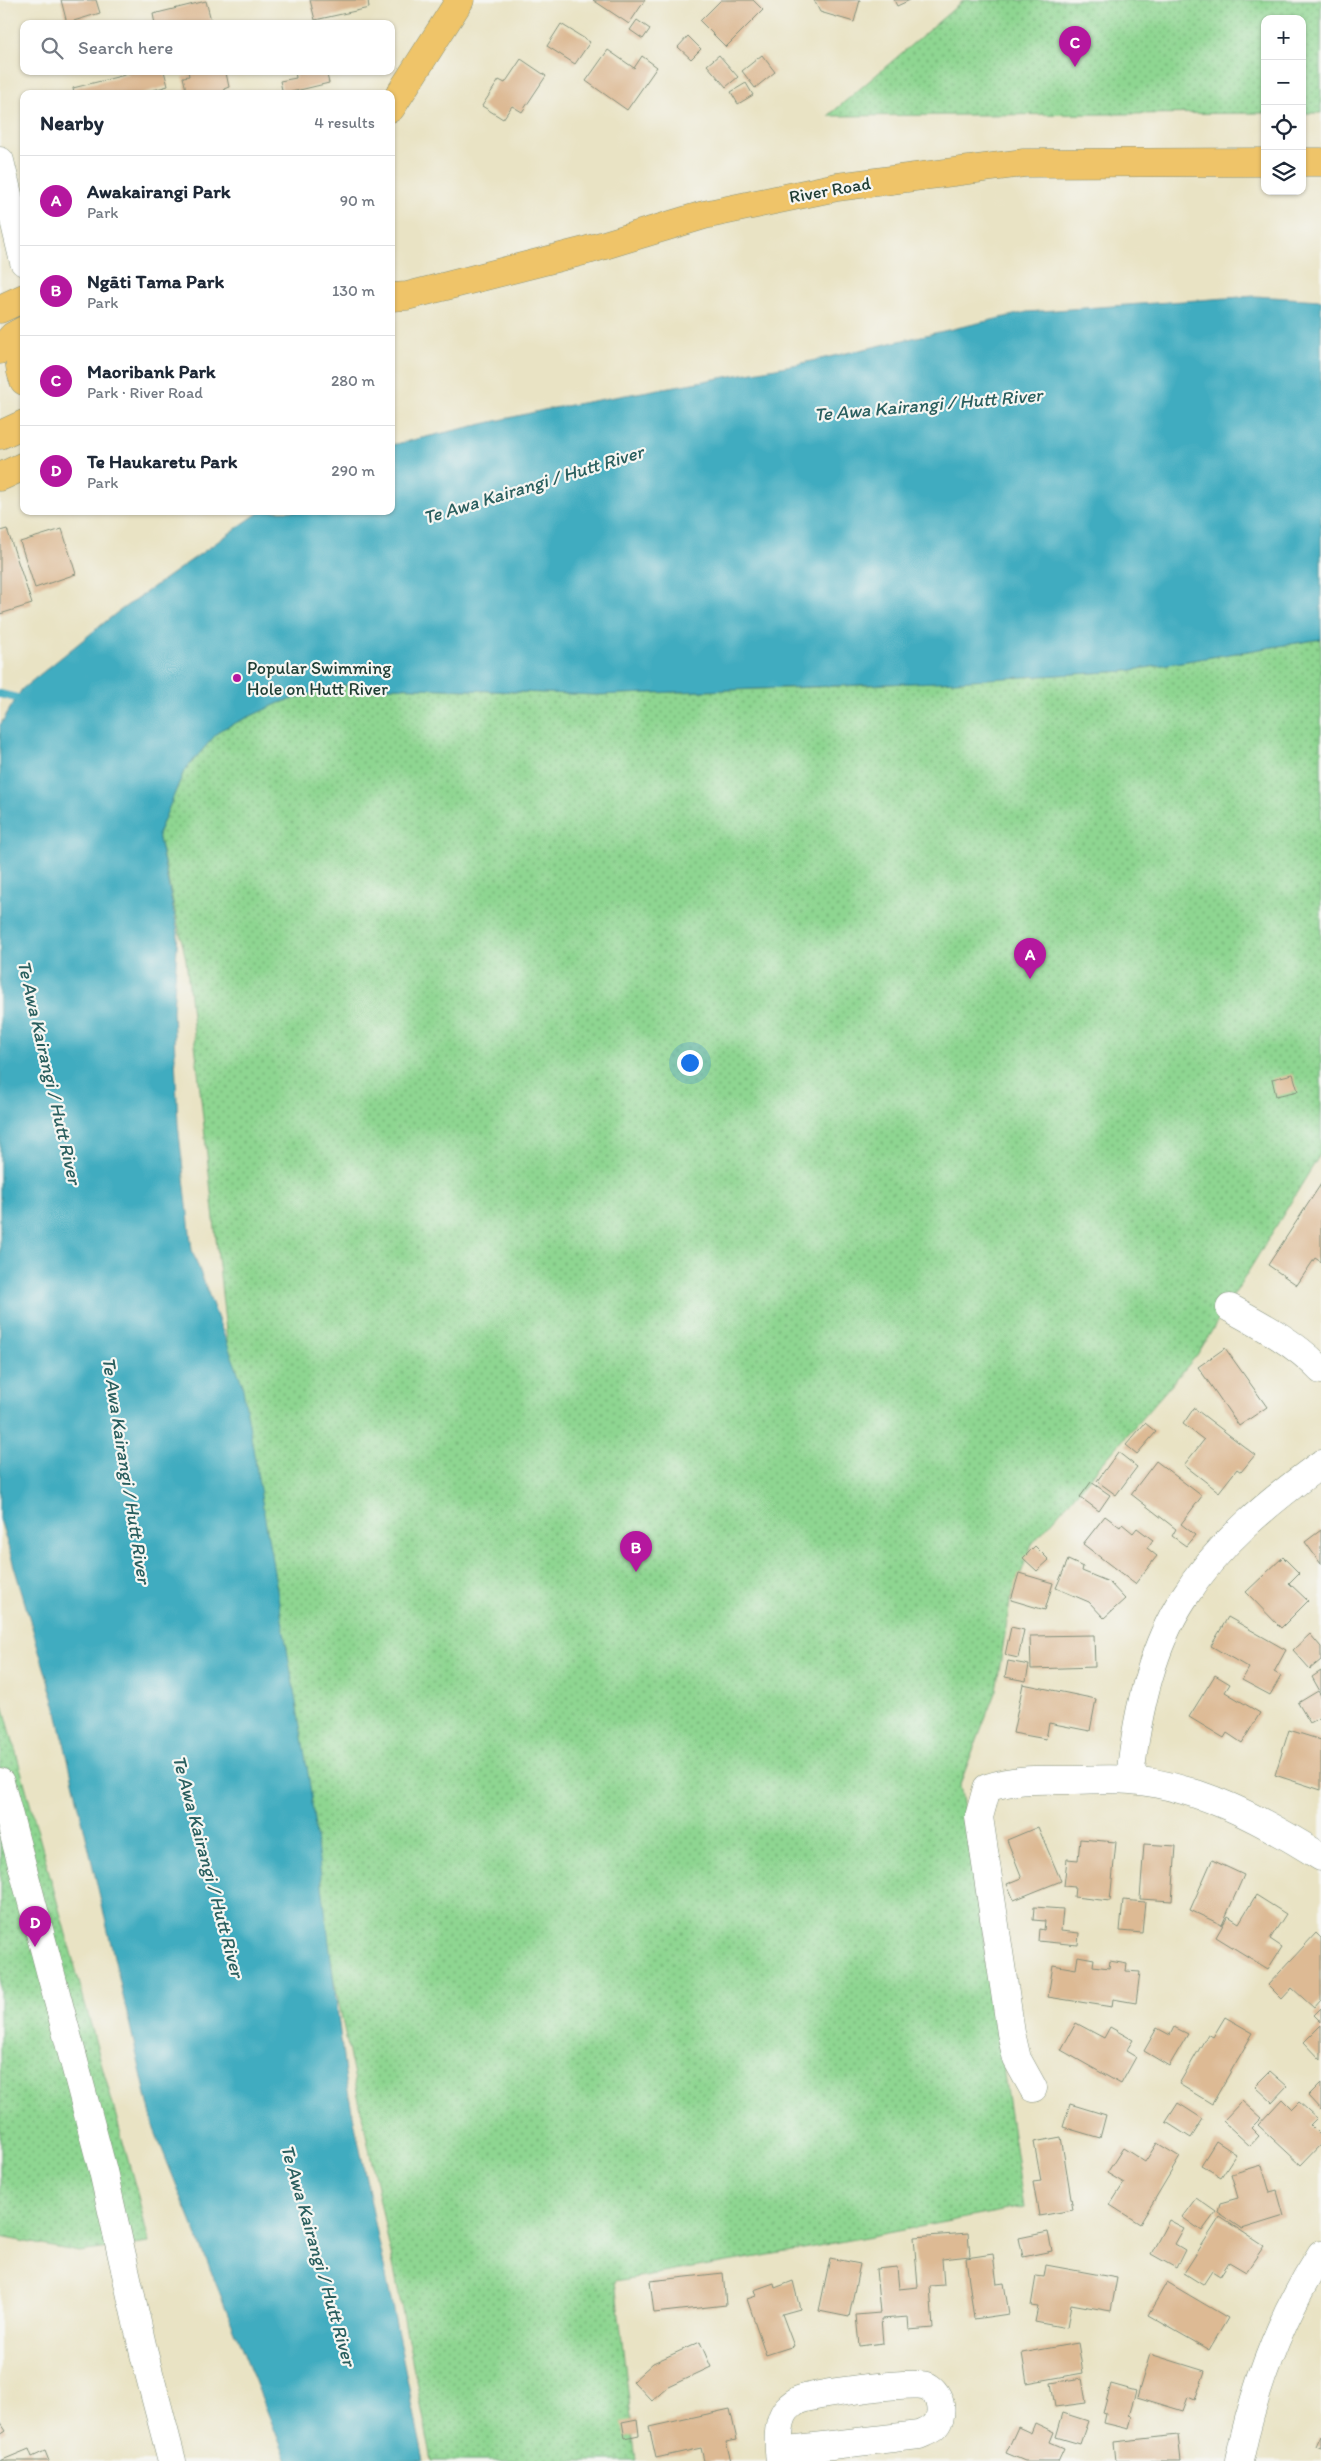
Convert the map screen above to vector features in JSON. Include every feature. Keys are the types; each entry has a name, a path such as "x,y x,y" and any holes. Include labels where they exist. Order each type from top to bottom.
{"main road":[{"path":"395,102 460,0"},
{"name":"River Road","path":"397,300 588,250 704,215 838,187 1024,163 1261,162"},
{"path":"1306,162 1321,162"},
{"path":"0,309 20,300"},
{"path":"0,350 8,340 20,334"},
{"path":"20,346 20,372"},
{"path":"0,435 20,426"}],"street":[{"path":"0,161 20,245"},
{"path":"1230,1308 1280,1336 1305,1354 1321,1370"},
{"path":"1130,1779 1140,1714 1152,1666 1182,1600 1210,1561 1242,1528 1280,1494 1321,1464"},
{"path":"1033,2088 1017,2059 1009,2023 979,1817 987,1788 1011,1780 1130,1779 1176,1788 1250,1816 1321,1857"},
{"path":"0,1782 103,2171 144,2354 172,2461"},
{"path":"1240,2461 1252,2412 1273,2346 1321,2254"},
{"path":"903,2385 925,2385 936,2391 940,2404 939,2417 933,2428 919,2435 779,2456 780,2428 786,2410 798,2400 817,2395 903,2385"}],"green space":[{"path":"964,0 1321,0 1321,113 1306,113 1306,15 1261,15 1261,113 828,116"},
{"path":"1321,639 1321,1153 1197,1355 1032,1544 1010,1602 996,1690 960,1784 1024,2207 792,2251 615,2281 636,2461 432,2461 255,1600 186,960 158,834 184,771 220,730 279,703 341,685 596,695 871,685 1126,671"},
{"path":"0,1694 139,2200 149,2243 79,2252 0,2237"}],"water":[{"name":"Te Awa Kairangi / Hutt River","path":"1255,296 1321,300 1321,639 1126,671 937,682 596,695 341,685 279,703 220,730 184,771 158,834 178,932 173,1011 178,1124 192,1250 242,1383 309,1779 346,2081 424,2461 287,2461 154,2129 56,1708 0,1519 0,725 22,689 115,614 255,515 395,515 395,444 548,409 798,364 1027,312"}],"building":[{"path":"61,0 96,0 100,13 77,20 66,20"},
{"path":"310,0 368,0 369,8 315,20"},
{"path":"593,0 645,0 629,24"},
{"path":"721,0 753,0 763,10 726,47 700,21"},
{"path":"814,0 860,0 854,22 820,12"},
{"path":"894,0 910,0 897,6"},
{"path":"206,1 211,20 154,20 153,14"},
{"path":"637,20 650,29 643,39 630,30"},
{"path":"561,24 590,42 575,64 547,46"},
{"path":"688,36 701,49 691,59 678,47"},
{"path":"608,50 634,68 642,56 657,67 627,110 586,81"},
{"path":"719,55 738,77 726,87 707,65"},
{"path":"762,55 775,72 755,88 742,71"},
{"path":"521,59 546,76 522,112 512,106 503,119 482,106 499,80 505,83"},
{"path":"125,75 165,75 168,86 154,90 73,90 73,88"},
{"path":"226,75 229,87 224,90 186,90 183,77"},
{"path":"296,75 327,75 329,83 300,90 282,90 280,81 296,78"},
{"path":"746,83 753,95 738,104 731,92"},
{"path":"7,529 32,604 0,614 0,531"},
{"path":"62,529 76,574 35,588 20,542"},
{"path":"1293,1074 1298,1091 1276,1096 1272,1079"},
{"path":"1321,1184 1321,1262 1315,1258 1297,1285 1268,1265"},
{"path":"1225,1348 1267,1407 1239,1426 1198,1367"},
{"path":"1194,1408 1255,1455 1241,1472 1237,1469 1219,1492 1184,1465 1204,1440 1183,1424"},
{"path":"1145,1423 1156,1432 1137,1454 1126,1445"},
{"path":"1118,1452 1137,1467 1116,1495 1097,1481"},
{"path":"1156,1461 1202,1496 1181,1524 1195,1535 1186,1546 1172,1536 1176,1529 1131,1494"},
{"path":"1091,1482 1110,1495 1099,1511 1080,1497"},
{"path":"1105,1516 1120,1527 1122,1524 1133,1533 1137,1528 1153,1540 1147,1548 1157,1556 1135,1584 1083,1544"},
{"path":"1321,1530 1321,1564 1305,1542"},
{"path":"1035,1546 1049,1560 1037,1571 1023,1558"},
{"path":"1283,1557 1299,1573 1289,1583 1308,1601 1281,1628 1246,1592"},
{"path":"1068,1560 1083,1567 1082,1571 1109,1582 1125,1599 1104,1618 1089,1602 1056,1588"},
{"path":"1019,1573 1053,1583 1045,1610 1011,1600"},
{"path":"1228,1617 1286,1650 1274,1672 1281,1676 1270,1695 1242,1680 1249,1668 1211,1646"},
{"path":"1011,1627 1024,1630 1018,1658 1005,1655"},
{"path":"1310,1634 1321,1647 1321,1660 1310,1669 1293,1650"},
{"path":"1094,1635 1095,1667 1031,1669 1030,1636"},
{"path":"1008,1661 1029,1665 1026,1681 1005,1677"},
{"path":"1321,1671 1321,1693 1312,1677"},
{"path":"1215,1675 1230,1684 1225,1692 1260,1713 1242,1743 1227,1733 1224,1738 1189,1717"},
{"path":"1023,1684 1096,1699 1090,1731 1049,1723 1046,1739 1013,1733"},
{"path":"1318,1691 1321,1696 1321,1717 1310,1723 1298,1703"},
{"path":"1289,1730 1321,1740 1321,1790 1275,1775"},
{"path":"1038,1827 1061,1881 1014,1900 1007,1884 1022,1878 1007,1840"},
{"path":"1080,1839 1116,1842 1110,1901 1074,1897 1075,1887 1064,1886 1067,1859 1078,1860"},
{"path":"1144,1844 1176,1846 1172,1901 1140,1899"},
{"path":"1212,1860 1244,1875 1222,1925 1190,1910"},
{"path":"1256,1895 1286,1914 1270,1939 1282,1947 1268,1969 1216,1937 1228,1916 1239,1923"},
{"path":"1123,1900 1145,1902 1142,1933 1120,1931"},
{"path":"1034,1907 1063,1909 1061,1931 1079,1933 1078,1945 1038,1941 1039,1929 1044,1930 1045,1921 1033,1920"},
{"path":"1316,1933 1321,1938 1321,2000 1314,2008 1292,1988 1282,1999 1268,1985"},
{"path":"1078,1956 1094,1959 1093,1966 1109,1968 1110,1961 1127,1964 1126,1971 1140,1972 1136,2003 1113,1999 1112,2007 1048,1997 1053,1965 1076,1969"},
{"path":"1321,2008 1321,2022 1314,2015"},
{"path":"1225,2017 1253,2033 1212,2104 1179,2084 1208,2034 1213,2037"},
{"path":"1076,2023 1104,2038 1110,2027 1133,2040 1126,2051 1136,2057 1121,2084 1061,2050"},
{"path":"1321,2025 1321,2060 1304,2042"},
{"path":"1174,2027 1188,2034 1169,2066 1144,2051 1157,2028 1170,2035"},
{"path":"1270,2071 1287,2086 1272,2102 1255,2086"},
{"path":"1321,2083 1321,2110 1308,2096"},
{"path":"1282,2099 1292,2109 1299,2102 1317,2118 1310,2125 1321,2136 1321,2144 1301,2165 1258,2125"},
{"path":"1242,2101 1261,2118 1251,2128 1259,2136 1250,2146 1223,2121"},
{"path":"1178,2103 1203,2119 1191,2138 1166,2122"},
{"path":"1070,2104 1106,2115 1100,2138 1063,2127"},
{"path":"1061,2137 1073,2210 1039,2216 1033,2182 1041,2181 1034,2142"},
{"path":"1216,2141 1236,2154 1221,2177 1201,2165"},
{"path":"1157,2143 1180,2157 1140,2224 1110,2205 1124,2183 1107,2173 1123,2148 1145,2162"},
{"path":"1262,2165 1270,2193 1277,2191 1284,2216 1242,2229 1218,2213 1220,2203 1238,2198 1231,2174"},
{"path":"1196,2198 1216,2212 1202,2231 1182,2217"},
{"path":"1220,2217 1264,2246 1246,2272 1229,2262 1220,2276 1212,2271 1203,2285 1184,2273"},
{"path":"1169,2220 1184,2228 1175,2244 1185,2250 1176,2268 1151,2254"},
{"path":"1048,2232 1052,2251 1023,2257 1019,2238"},
{"path":"968,2233 970,2256 942,2259 944,2285 930,2286 933,2328 909,2330 908,2317 881,2319 883,2343 859,2346 856,2315 880,2313 876,2269 897,2267 899,2289 918,2287 914,2237"},
{"path":"993,2254 997,2284 1004,2283 1009,2314 974,2319 966,2258"},
{"path":"830,2258 860,2264 849,2317 819,2311"},
{"path":"1046,2265 1117,2278 1111,2311 1071,2304 1067,2328 1035,2322 1038,2307 1031,2306 1036,2276 1044,2277"},
{"path":"723,2273 726,2305 654,2313 650,2281"},
{"path":"793,2281 800,2309 782,2314 794,2346 766,2355 747,2299 756,2296 754,2290 774,2283 775,2288"},
{"path":"1167,2282 1228,2318 1209,2350 1148,2315"},
{"path":"700,2342 711,2367 668,2387 652,2401 633,2381 653,2363"},
{"path":"1078,2343 1083,2373 1027,2383 1022,2353"},
{"path":"1150,2354 1205,2371 1195,2400 1188,2397 1183,2411 1137,2397"},
{"path":"1082,2378 1086,2403 1055,2407 1051,2383"},
{"path":"1111,2384 1136,2391 1129,2415 1132,2416 1129,2429 1104,2423 1106,2414 1103,2413"},
{"path":"730,2409 737,2440 726,2442 731,2461 704,2461 701,2448 656,2458 649,2427"},
{"path":"1063,2413 1088,2421 1080,2444 1056,2437"},
{"path":"637,2419 639,2435 625,2438 622,2422"},
{"path":"0,2422 6,2431 0,2435"},
{"path":"1035,2423 1054,2432 1050,2442 1064,2448 1058,2461 1025,2461 1006,2453 1018,2427 1031,2433"},
{"path":"1178,2435 1181,2461 1116,2461 1114,2442"},
{"path":"1321,2435 1321,2448 1316,2446"},
{"path":"29,2449 32,2457 45,2451 49,2461 0,2461"}],"waterway":[{"path":"0,694 25,700"}],"place":[{"name":"Maoribank Park","path":"1075,67"},
{"name":"Popular Swimming Hole on Hutt River","path":"237,678"},
{"name":"Awakairangi Park","path":"1030,979"},
{"name":"Ngāti Tama Park","path":"636,1572"},
{"name":"Te Haukaretu Park","path":"35,1947"}]}
